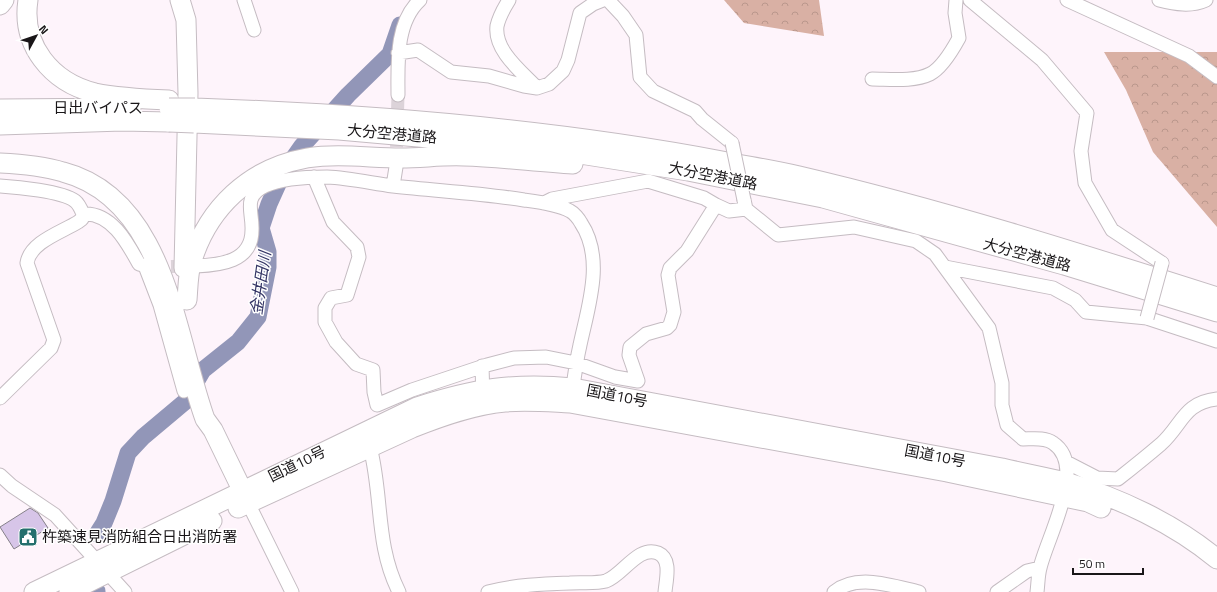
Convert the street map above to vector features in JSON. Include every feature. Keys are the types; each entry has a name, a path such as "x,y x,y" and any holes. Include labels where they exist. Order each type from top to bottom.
{"highway":[{"path":"0,5 4,0"},
{"path":"28,0 26,12 30,38 45,64 56,74 75,85 94,92 125,97 169,110"},
{"path":"170,0 177,30 179,94 178,292 182,339"},
{"path":"180,0 186,20 188,52 184,265 195,392 205,419 213,430 246,497"},
{"name":"日出バイパス","path":"0,109 194,110"},
{"name":"日出バイパス","path":"0,125 122,121 169,110"},
{"name":"大分空港道路","path":"194,110 344,122 527,131 664,150 798,176 934,212 1080,254 1217,298"},
{"name":"大分空港道路","path":"344,122 542,148 688,171 824,198 1064,265 1217,312"},
{"path":"187,300 191,266 195,250 203,232 214,214 246,184 264,172 272,176 308,158 464,156 643,172 824,198"},
{"path":"0,163 64,172 89,182 106,192 123,209 149,246 192,363"},
{"name":"国道10号","path":"246,497 370,448 483,398 517,385 1002,468 1065,490 1133,508 1173,528 1197,543 1217,559"},
{"name":"国道10号","path":"34,592 102,568 246,497 417,407 483,398"},
{"name":"国道10号","path":"1065,490 1088,502 1180,542 1217,564"},
{"name":"国道10号","path":"70,592 102,568"}],"street":[{"path":"244,0 254,30"},
{"path":"398,95 398,53 412,8 420,0"},
{"path":"508,0 498,25 497,34 501,46 537,88"},
{"path":"398,53 418,50 451,72 489,76 524,86 537,88 549,84 563,71 568,60 580,13 593,4 603,0"},
{"path":"608,0 624,16 636,35 640,77 653,91 695,111 702,119 732,143 745,204 778,235 854,227 916,241 935,254 945,267 989,328 1002,383 1002,405 1007,426 1023,439 1038,439 1052,442 1060,448 1066,462 1065,490 1040,568 1037,592"},
{"path":"872,79 912,78 931,73 948,56 959,38 955,13 956,0"},
{"path":"970,0 1042,60 1087,113 1081,151 1084,183 1112,230 1162,263 1147,318"},
{"path":"1067,0 1189,56 1217,77"},
{"path":"1159,0 1178,5 1199,3 1206,0"},
{"path":"393,186 396,167"},
{"path":"196,266 232,261 245,251 252,231 249,214 250,202 258,190 272,176 290,180 328,177 393,186 502,196 544,203 571,212 581,222 588,237 592,253 592,290 576,363 572,395"},
{"path":"314,177 333,222 357,247 359,257 347,295 331,298 326,308 326,322 336,342 356,364 373,370 374,392 377,405 412,390 482,366 514,358 546,357 576,363 614,377 638,381 630,355 630,347 646,334 667,328 670,325 674,312 668,275 670,268 687,251 716,205"},
{"path":"544,203 552,199 648,181 704,198 729,211 745,204"},
{"path":"0,186 31,188 66,196 74,200 83,214 82,219 42,243 28,256 27,263 54,340 51,348 0,398"},
{"path":"83,214 93,214 107,221 123,238 139,264 148,266 160,305 195,392"},
{"path":"945,267 1053,288 1074,300 1086,312 1147,318 1217,340"},
{"path":"482,366 483,398"},
{"path":"1066,462 1098,478 1118,479 1162,443 1192,407 1202,400 1217,399"},
{"path":"370,448 374,464 383,549 391,576 399,592"},
{"path":"0,475 12,486 55,515 125,592"},
{"path":"246,497 292,592"},
{"path":"488,592 518,586 608,580 639,556 649,552 658,553 666,560 667,567 665,592"},
{"path":"997,592 1027,571 1040,568"},
{"path":"834,592 840,587 858,582 873,582 918,592"}],"green space":[{"path":"724,0 819,0 824,36 744,23"},
{"path":"1104,52 1217,52 1217,227 1153,152 1126,90"}],"building":[{"path":"30,508 38,513 48,528 14,549 0,527"}],"waterway":[{"name":"金井田川","path":"97,534 104,523 113,501 128,453 143,437 193,395 196,382 203,370 238,342 258,317 268,267 268,252 261,228 269,204 283,173 302,146 348,95 390,54 400,25"}],"tunnel":[{"path":"396,166 398,95"},
{"path":"152,267 192,266"}],"place":[{"name":"杵築速見消防組合日出消防署","path":"28,537"}]}
